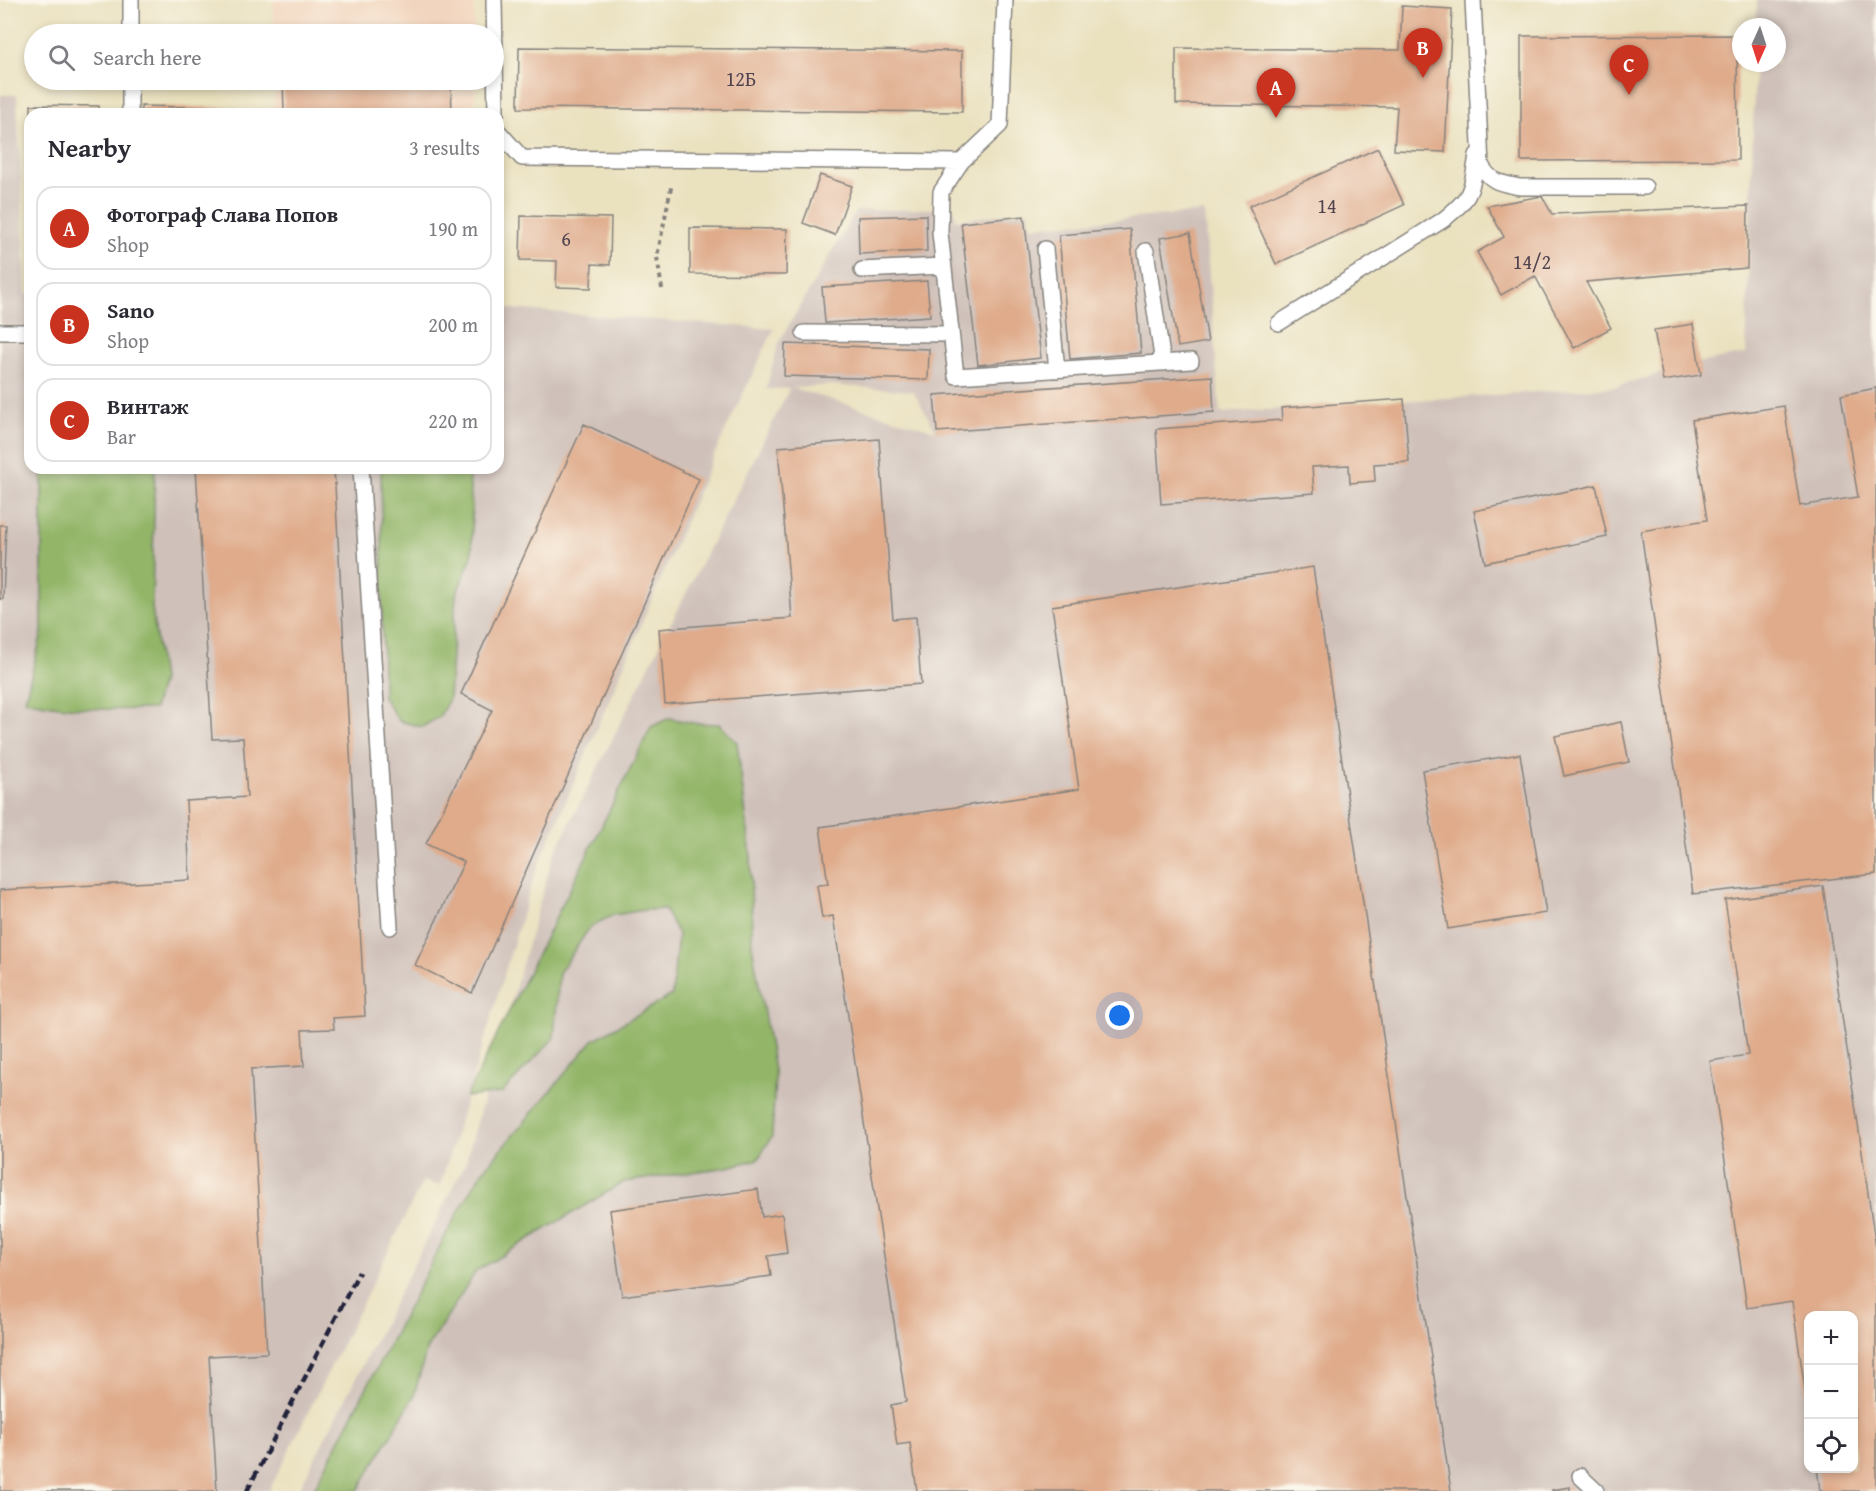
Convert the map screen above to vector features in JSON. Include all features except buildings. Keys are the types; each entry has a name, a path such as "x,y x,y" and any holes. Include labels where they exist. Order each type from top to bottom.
{"lane":[{"path":"131,0 131,24"},
{"path":"494,0 494,24"},
{"path":"1005,0 1000,125 961,162 941,192 940,233 956,376 1191,361"},
{"path":"1473,0 1481,165 1488,177 1503,184 1521,187 1645,187"},
{"path":"130,90 130,108"},
{"path":"496,90 496,108"},
{"path":"504,138 522,158 961,162"},
{"path":"1279,323 1443,220 1462,205 1471,192 1480,138"},
{"path":"1045,249 1057,370"},
{"path":"1146,251 1163,363"},
{"path":"862,270 943,266"},
{"path":"0,333 24,332"},
{"path":"804,333 951,334"},
{"path":"361,474 390,927"},
{"path":"1580,1476 1596,1491"}],"path":[{"path":"662,289 657,257 677,159"}],"shaded area":[{"path":"273,0 474,0 474,24 274,24"},
{"path":"1757,0 1876,0 1876,1491 298,1491 465,1164 553,856 790,388 766,389 779,342 856,211 954,208 956,220 1028,211 1031,227 1204,212 1220,413 1615,387 1691,364 1746,354 1755,72 1786,72 1786,18 1756,18","holes":["830,385 913,391 936,431 792,388"]},
{"path":"274,90 475,90 475,108 274,108"},
{"path":"0,95 17,95 24,251 24,474 504,474 504,308 774,329 711,461 534,876 440,1186 423,1181 269,1491 0,1491"}],"green space":[{"path":"42,474 155,474 152,607 162,680 154,709 90,709 25,700 42,633"},
{"path":"381,474 469,474 472,507 472,556 456,595 449,699 439,717 422,727 399,721 383,697"},
{"path":"669,718 693,723 719,724 737,742 751,857 752,945 775,1076 772,1136 758,1159 728,1167 624,1182 476,1271 427,1348 414,1396 358,1491 313,1491 452,1223 482,1172 593,1040 672,995 678,934 664,909 613,915 590,927 559,973 554,1038 502,1093 466,1097 651,727"}],"railway":[{"path":"247,1491 359,1272"}],"place":[{"name":"Sano","path":"1423,78"},
{"name":"Винтаж","path":"1629,95"},
{"name":"Фотограф Слава Попов","path":"1276,118"}]}
